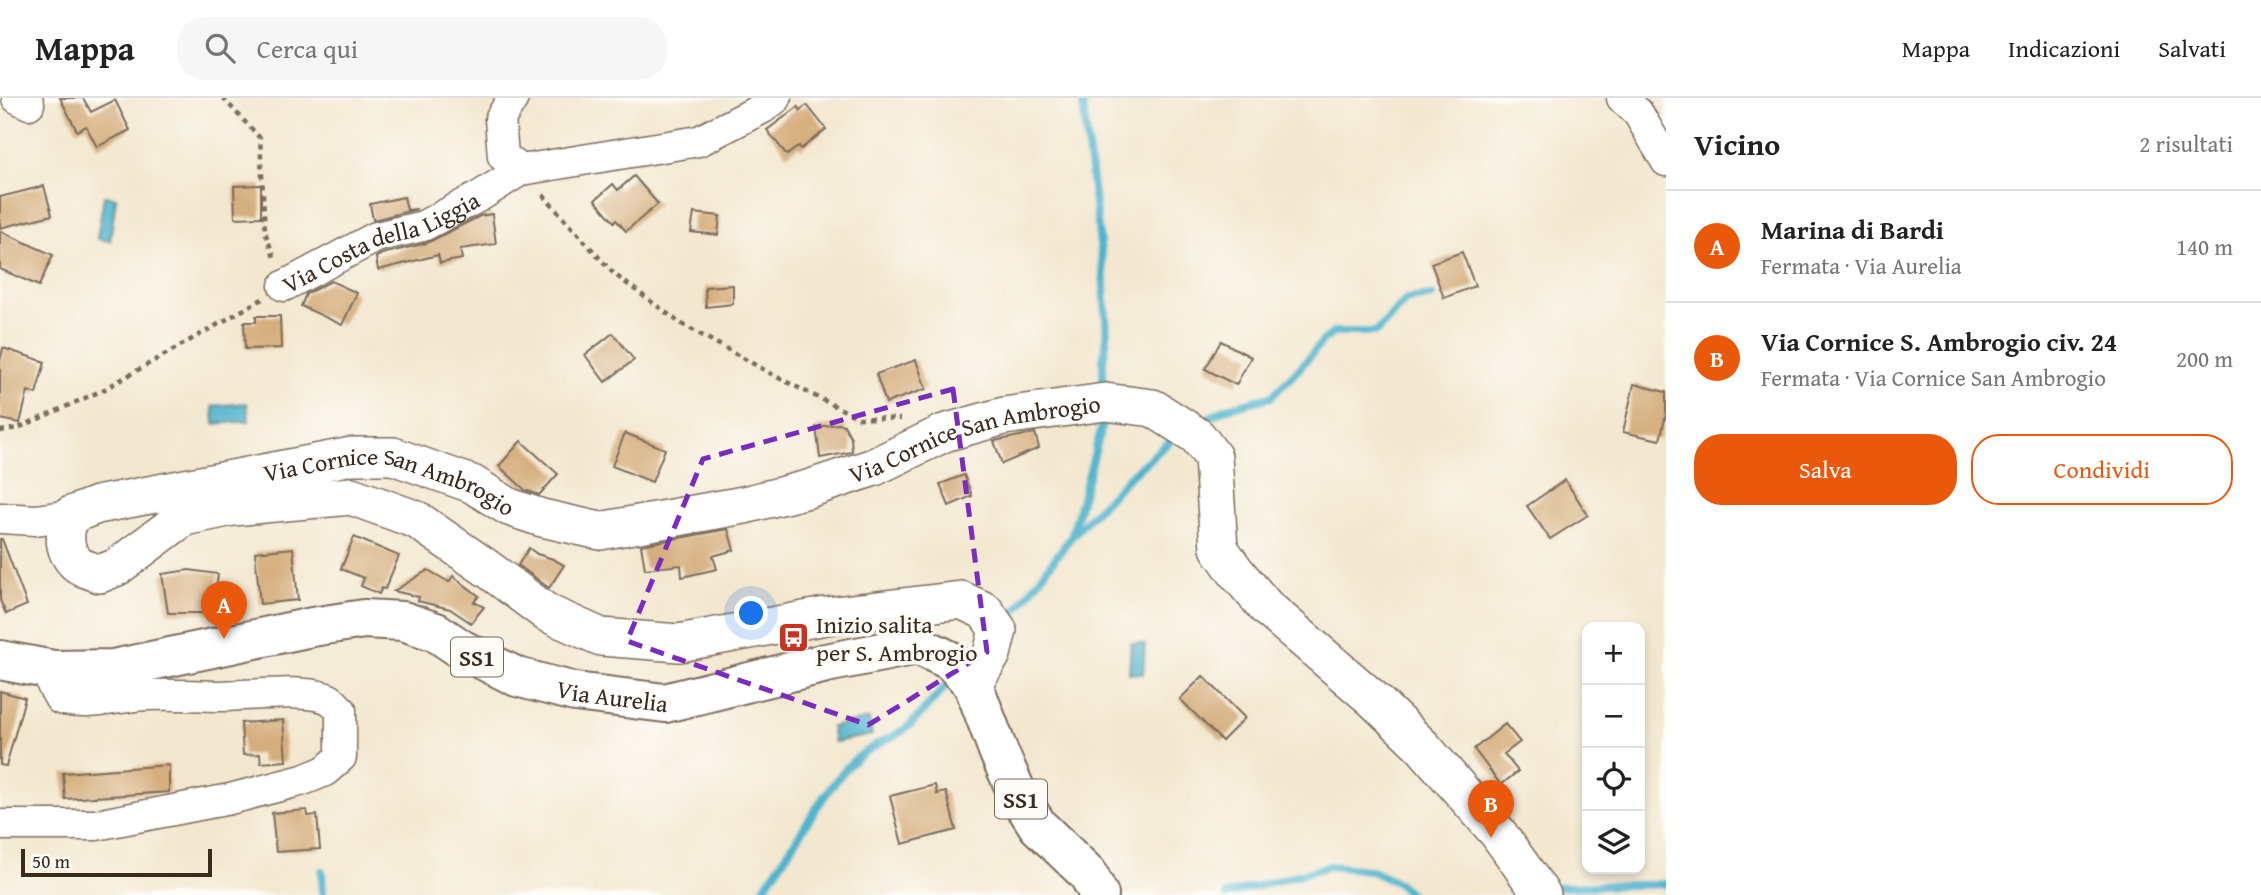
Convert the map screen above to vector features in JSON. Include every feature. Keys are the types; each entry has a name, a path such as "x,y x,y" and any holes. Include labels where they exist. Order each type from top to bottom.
{"main road":[{"name":"Via Aurelia","path":"0,660 53,670 113,669 312,627 364,619 403,621 436,632 461,649 517,677 575,692 665,703 826,663 918,645 962,672"},
{"name":"SS1","path":"962,672 1018,795 1038,826 1088,874 1099,895"}],"street":[{"path":"513,98 500,119 503,156 521,170"},
{"name":"Via Costa della Liggia","path":"284,286 376,237 423,226 480,196 521,170 699,141 763,108 776,98"},
{"path":"1622,98 1639,113 1666,161"},
{"name":"Via Cornice San Ambrogio","path":"962,672 992,654 998,630 985,611 961,600 826,616 679,643 601,637 547,613 416,520 351,496 233,507 184,517 136,555 100,574 76,563 66,547 64,530 71,516 97,505 338,458 393,456 472,484 509,507 542,518 600,531 744,505 808,489 874,467 944,433 1004,416 1105,402 1153,408 1197,436 1213,457 1219,548 1237,572 1266,607 1373,699 1423,747 1498,833 1542,895"},
{"path":"0,518 36,520 71,516"},
{"path":"0,825 96,825 230,799 314,776 325,771 341,757 341,710 328,699 302,694 169,694 132,696 97,703 71,702 60,699 52,685 53,670"}],"path":[{"path":"223,98 260,138 265,232 284,286"},
{"path":"521,170 614,274 680,323 777,377 859,418 907,419"},
{"name":"Via Costa della Liggia","path":"0,431 18,428 103,390 284,286"}],"highlighted area":[{"path":"953,389 987,652 868,725 627,641 703,459"}],"water":[{"path":"104,196 116,198 110,241 97,239"},
{"path":"247,403 249,421 214,424 213,406"},
{"path":"1131,643 1145,644 1143,674 1129,673"},
{"path":"869,719 872,735 834,742 831,727"}],"building":[{"path":"60,98 83,98 91,112 115,100 130,130 97,147 86,126 77,131"},
{"path":"807,105 826,129 801,149 799,146 787,155 767,130 798,107 800,110"},
{"path":"634,176 658,204 626,231 616,220 614,222 595,200 613,184 618,190"},
{"path":"261,185 261,217 235,218 234,186"},
{"path":"44,186 52,215 0,228 0,197"},
{"path":"404,197 407,210 417,209 373,220 370,204"},
{"path":"694,213 720,216 718,235 691,232"},
{"path":"492,214 496,244 460,249 462,259 440,263 438,255 378,270 376,257 382,254 427,243 480,216"},
{"path":"0,231 53,255 39,286 0,269"},
{"path":"1462,252 1475,286 1444,298 1431,263"},
{"path":"331,281 357,293 342,325 301,306 306,294"},
{"path":"733,285 733,304 706,307 705,287"},
{"path":"256,316 280,316 281,348 245,349 244,322 256,322"},
{"path":"613,333 634,360 605,382 585,355"},
{"path":"1221,341 1251,357 1236,385 1205,369"},
{"path":"3,348 45,362 36,394 28,391 20,423 0,419 0,361"},
{"path":"916,360 926,389 886,403 876,374"},
{"path":"1634,384 1666,392 1666,414 1660,440 1623,432"},
{"path":"844,425 851,438 852,452 820,458 816,427"},
{"path":"625,433 665,449 652,482 612,466"},
{"path":"1035,433 1039,448 1002,464 994,441"},
{"path":"521,441 558,474 539,495 525,490 499,466"},
{"path":"964,475 972,496 949,506 940,484"},
{"path":"1565,480 1588,515 1550,539 1527,506"},
{"path":"728,529 734,550 713,556 717,569 682,577 681,565 645,569 641,545"},
{"path":"354,537 399,556 385,589 382,588 379,594 361,586 364,578 341,569"},
{"path":"0,539 27,605 6,614 0,600"},
{"path":"293,548 298,600 260,604 255,552"},
{"path":"529,548 564,565 549,588 518,565"},
{"path":"189,570 218,574 213,613 168,613 162,574"},
{"path":"428,570 449,582 453,576 479,596 474,602 484,607 471,623 450,609 418,601 419,597 394,591"},
{"path":"1203,676 1245,718 1222,741 1180,699"},
{"path":"0,691 25,698 6,766 0,765"},
{"path":"283,720 286,761 261,763 260,754 243,755 241,723"},
{"path":"1505,724 1520,742 1504,754 1518,771 1501,785 1474,749"},
{"path":"169,765 169,792 65,799 63,773"},
{"path":"935,785 937,794 946,792 956,830 902,844 890,796"},
{"path":"307,810 308,816 317,815 320,849 276,852 272,813"}],"waterway":[{"path":"1082,98 1103,269 1107,336 1103,361 1103,394"},
{"path":"1197,424 1227,408 1271,397 1334,332 1376,332 1407,299 1432,296"},
{"path":"1072,534 1104,411"},
{"path":"1005,625 1071,537 1130,476 1176,436"},
{"path":"758,895 848,766 908,726 954,677"},
{"path":"1226,895 1330,866 1369,870 1398,883 1412,895"},
{"path":"322,871 323,895"},
{"path":"1550,891 1561,887 1666,884"}],"place":[{"name":"Inizio salita per S. Ambrogio","path":"793,638"},
{"name":"Marina di Bardi","path":"224,639"},
{"name":"Via Cornice S. Ambrogio civ. 24","path":"1491,838"}]}
